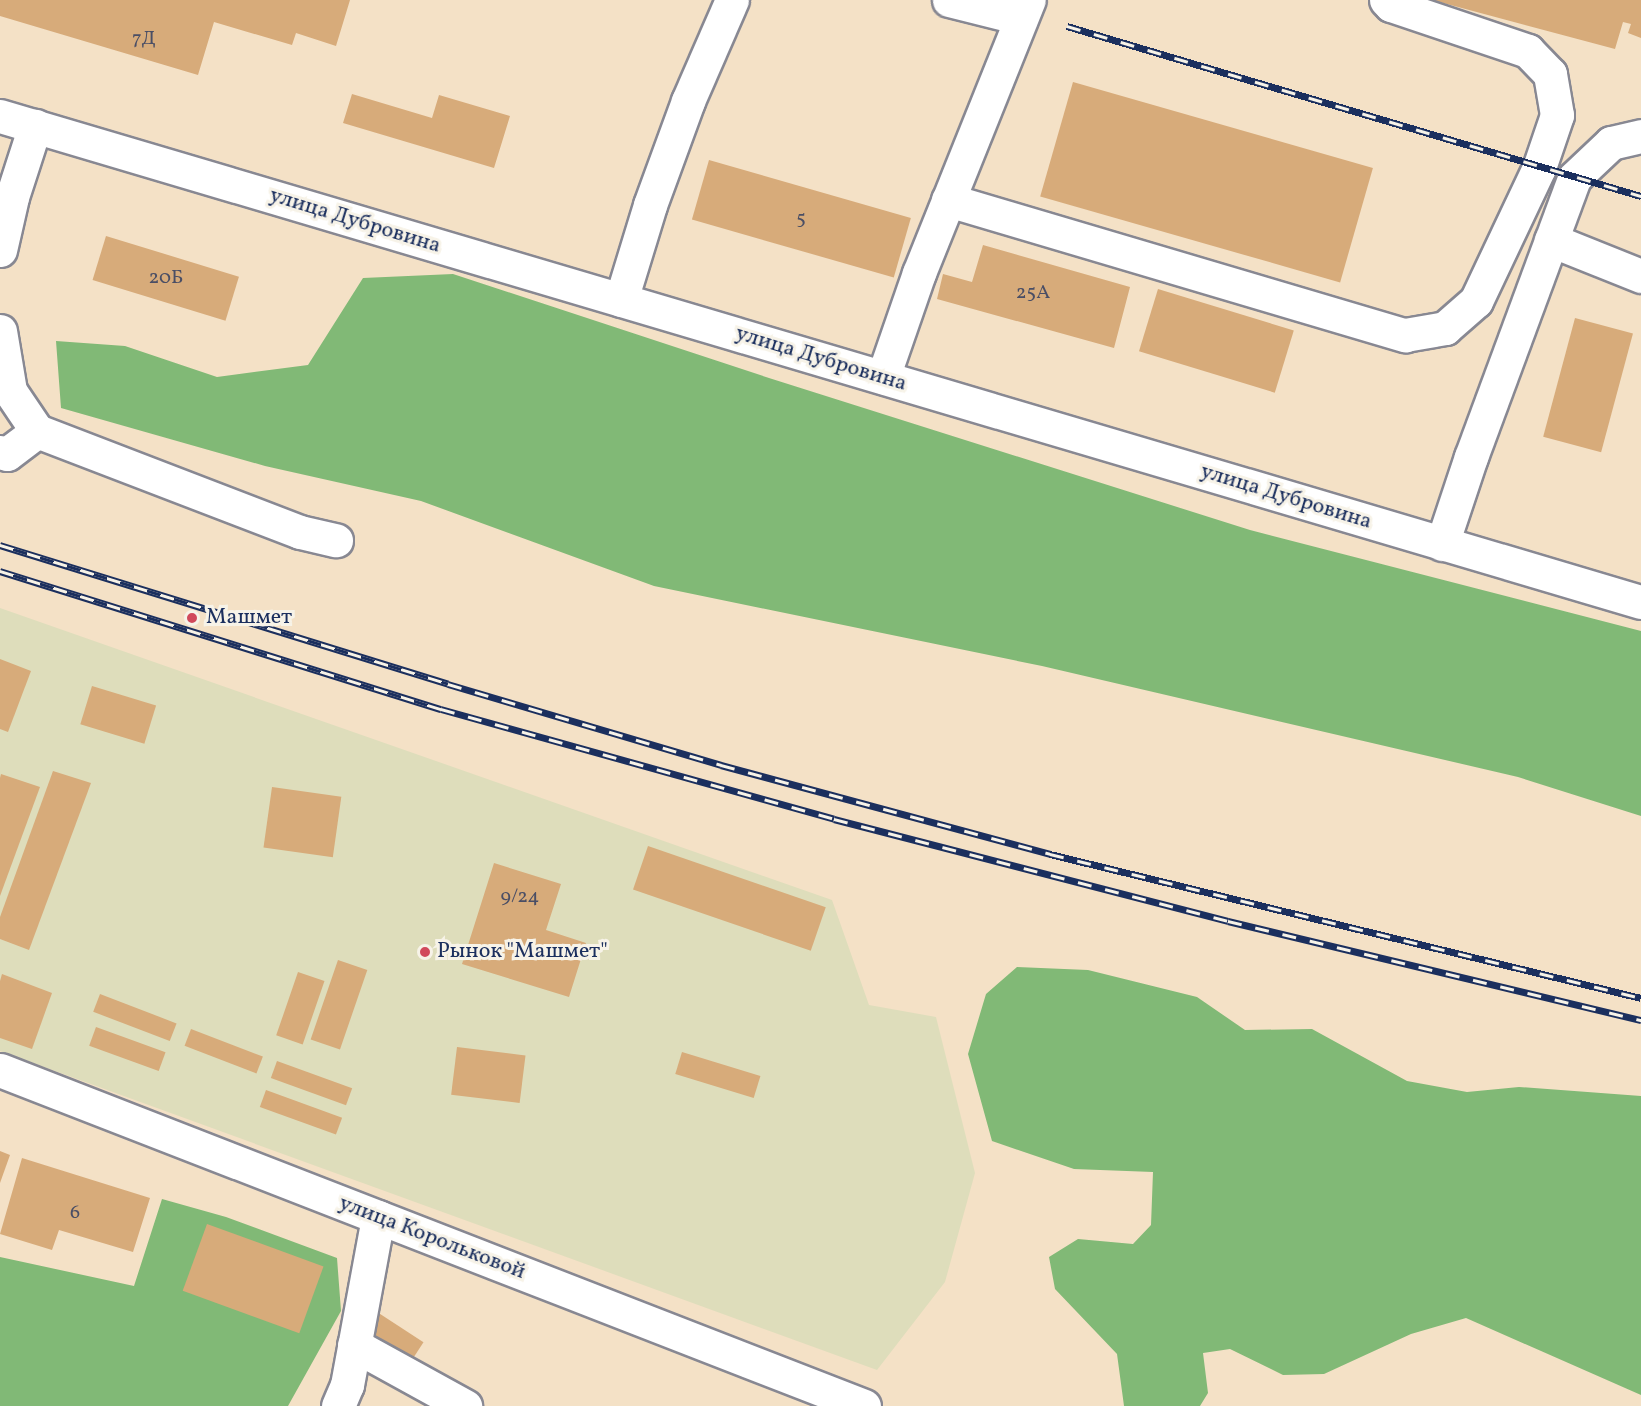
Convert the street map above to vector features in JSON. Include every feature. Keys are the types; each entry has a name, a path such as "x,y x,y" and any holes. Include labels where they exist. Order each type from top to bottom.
{"main road":[{"path":"621,300 650,205 687,101 732,0"},
{"path":"883,377 948,200 1025,9 949,0"},
{"path":"948,200 1405,335 1445,328 1476,300 1539,168 1557,115 1550,74 1528,51 1391,5 1386,0"},
{"name":"улица Дубровина","path":"0,116 1641,602"},
{"path":"0,250 12,197 35,126"},
{"path":"1442,543 1470,457 1574,178 1611,143 1641,136"},
{"path":"1551,240 1641,276"},
{"path":"0,331 10,391 37,431 289,528 336,540"},
{"path":"0,452 7,454 37,431"},
{"name":"улица Корольковой","path":"0,1070 864,1406"},
{"path":"343,1404 378,1217"},
{"path":"354,1345 465,1406"}],"shaded area":[{"name":"Рынок \"Машмет\"","path":"0,608 832,900 869,1005 936,1017 975,1173 945,1282 877,1370 0,1051"}],"green space":[{"path":"453,274 769,378 1250,530 1641,631 1641,816 1518,777 1042,666 654,586 421,501 265,466 61,408 56,341 125,346 217,377 308,365 363,278"},
{"path":"1017,967 1088,970 1197,997 1245,1030 1312,1029 1407,1081 1467,1092 1519,1087 1641,1096 1641,1395 1466,1318 1411,1334 1324,1374 1283,1375 1230,1349 1203,1353 1208,1393 1200,1406 1124,1406 1117,1354 1055,1289 1049,1257 1078,1239 1133,1244 1151,1225 1153,1172 1074,1169 992,1141 968,1054 986,994"},
{"path":"162,1199 226,1217 337,1258 341,1311 288,1406 0,1406 0,1257 134,1286"}],"building":[{"path":"0,0 350,0 336,46 296,33 292,45 214,22 198,75 0,16"},
{"path":"1432,0 1641,0 1641,38 1628,33 1631,24 1623,22 1615,49"},
{"path":"1073,82 1373,168 1340,282 1040,196"},
{"path":"352,94 432,118 439,95 510,116 494,168 343,123"},
{"path":"709,160 911,218 894,277 692,220"},
{"path":"106,236 239,277 225,321 93,280"},
{"path":"983,245 1130,287 1114,348 937,299 943,274 972,282"},
{"path":"1158,289 1294,331 1275,393 1139,351"},
{"path":"1575,318 1633,334 1601,452 1543,437"},
{"path":"0,659 31,671 8,732 0,729"},
{"path":"92,686 156,706 144,744 80,724"},
{"path":"53,771 91,783 29,950 0,939 0,917"},
{"path":"1,774 40,787 0,896 0,778"},
{"path":"272,787 341,797 333,857 264,847"},
{"path":"648,846 826,907 811,951 633,889"},
{"path":"494,863 561,884 546,930 586,943 569,997 462,964"},
{"path":"338,960 367,970 340,1050 311,1039"},
{"path":"298,972 324,981 303,1044 276,1035"},
{"path":"2,974 52,993 32,1049 0,1038"},
{"path":"100,994 177,1023 170,1041 93,1012"},
{"path":"96,1027 166,1052 159,1071 89,1046"},
{"path":"191,1029 263,1057 256,1073 185,1046"},
{"path":"457,1047 525,1055 520,1103 451,1095"},
{"path":"682,1052 760,1076 754,1098 675,1074"},
{"path":"277,1061 352,1088 346,1105 271,1078"},
{"path":"266,1090 342,1118 336,1135 260,1107"},
{"path":"0,1151 10,1155 0,1183"},
{"path":"22,1158 150,1198 133,1252 59,1230 52,1250 0,1234"},
{"path":"207,1224 324,1266 299,1333 183,1291"},
{"path":"374,1310 423,1342 409,1364 360,1332"}],"railway":[{"path":"1067,26 1641,196"},
{"path":"0,545 448,684 721,765 1050,854 1641,998"},
{"path":"0,571 441,709 834,819 1228,921 1641,1020"}],"place":[{"name":"Машмет","path":"192,618"},
{"name":"Рынок \"Машмет\"","path":"425,952"}]}
